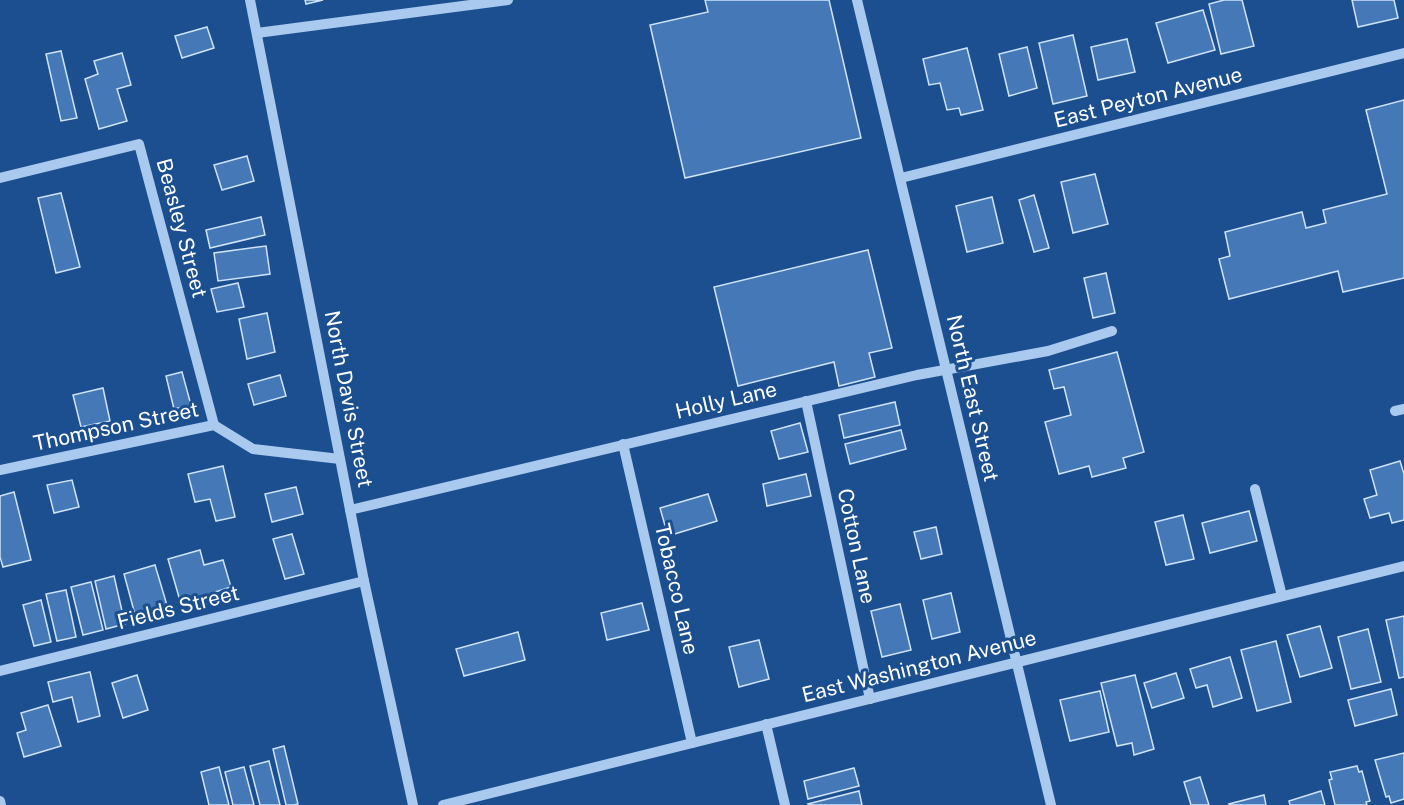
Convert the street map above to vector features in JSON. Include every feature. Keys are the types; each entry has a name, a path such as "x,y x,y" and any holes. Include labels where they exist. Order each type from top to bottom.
{"street":[{"name":"North Davis Street","path":"250,0 364,581 413,805"},
{"path":"257,33 508,0"},
{"name":"North East Street","path":"857,0 1051,805"},
{"name":"East Peyton Avenue","path":"901,178 1404,52"},
{"name":"Beasley Street","path":"0,178 139,144 214,425"},
{"name":"Holly Lane","path":"350,510 806,401 947,370 1048,351 1112,331"},
{"name":"Cotton Lane","path":"806,401 870,699"},
{"name":"Thompson Street","path":"0,470 214,425 253,449 340,459"},
{"name":"Tobacco Lane","path":"623,444 692,743"},
{"path":"1255,489 1282,596"},
{"name":"East Washington Avenue","path":"443,805 1404,566"},
{"name":"Fields Street","path":"0,671 364,581"},
{"path":"766,724 785,805"}],"building":[{"path":"305,0 323,0 306,4"},
{"path":"705,0 829,0 861,138 685,178 650,25 708,12"},
{"path":"1224,0 1242,0 1254,46 1221,54 1209,4"},
{"path":"1352,0 1394,0 1398,18 1358,27"},
{"path":"1203,10 1215,50 1168,63 1156,23"},
{"path":"207,27 214,48 182,58 175,36"},
{"path":"1073,35 1087,96 1053,104 1039,43"},
{"path":"1127,39 1135,72 1098,80 1091,47"},
{"path":"1027,47 1037,88 1009,96 999,54"},
{"path":"967,48 983,110 961,115 959,108 947,110 940,83 929,85 923,59"},
{"path":"61,51 77,118 61,121 46,54"},
{"path":"122,53 131,85 117,89 127,121 99,129 85,79 98,74 94,61"},
{"path":"1404,100 1404,278 1343,292 1338,271 1229,299 1219,259 1230,256 1225,232 1302,212 1306,228 1326,223 1323,210 1387,194 1366,110"},
{"path":"247,156 254,181 222,190 214,165"},
{"path":"1095,174 1108,224 1073,233 1061,182"},
{"path":"61,193 80,267 56,273 38,198"},
{"path":"1034,195 1049,248 1034,252 1019,200"},
{"path":"992,197 1003,243 967,252 956,206"},
{"path":"261,217 265,235 210,248 206,230"},
{"path":"266,246 270,274 218,281 214,253"},
{"path":"868,250 892,348 869,353 875,377 839,386 834,362 738,386 714,287"},
{"path":"1106,273 1115,313 1093,318 1084,278"},
{"path":"238,283 244,307 217,312 211,289"},
{"path":"267,313 275,352 247,359 239,319"},
{"path":"1117,352 1144,452 1123,458 1126,468 1092,477 1089,466 1059,474 1045,422 1071,415 1064,387 1054,389 1049,370"},
{"path":"182,372 191,405 174,409 166,376"},
{"path":"280,375 286,396 254,405 248,384"},
{"path":"103,388 110,421 81,427 73,395"},
{"path":"895,402 900,425 844,438 839,415"},
{"path":"800,423 808,452 779,459 771,431"},
{"path":"901,430 906,449 850,464 845,444"},
{"path":"1400,461 1404,474 1404,520 1392,523 1389,513 1370,518 1364,499 1377,495 1370,470"},
{"path":"223,466 235,517 216,521 210,499 195,502 188,474"},
{"path":"806,474 811,496 767,506 763,484"},
{"path":"72,480 79,507 54,513 47,485"},
{"path":"296,487 303,514 272,522 265,494"},
{"path":"14,492 31,560 3,567 0,557 0,496"},
{"path":"708,494 717,521 668,536 660,508"},
{"path":"1249,511 1257,541 1210,553 1202,523"},
{"path":"1183,515 1194,559 1166,565 1155,522"},
{"path":"936,527 942,554 921,559 914,532"},
{"path":"292,534 304,574 285,579 273,539"},
{"path":"200,550 204,565 223,560 231,587 212,593 214,602 183,611 168,559"},
{"path":"155,565 169,612 137,622 124,574"},
{"path":"114,576 125,624 106,629 95,581"},
{"path":"91,582 103,630 83,635 71,587"},
{"path":"66,590 76,637 57,641 46,594"},
{"path":"951,593 960,632 932,639 923,600"},
{"path":"41,600 51,642 34,646 23,605"},
{"path":"642,603 649,630 607,640 601,613"},
{"path":"900,604 911,650 882,657 871,611"},
{"path":"1404,616 1404,677 1399,678 1386,620"},
{"path":"1320,626 1332,668 1300,677 1287,635"},
{"path":"1368,629 1381,682 1351,689 1338,637"},
{"path":"518,632 525,660 464,676 456,649"},
{"path":"759,640 769,679 739,687 729,647"},
{"path":"1276,641 1291,702 1257,711 1241,650"},
{"path":"1230,657 1242,698 1213,707 1207,685 1196,688 1190,669"},
{"path":"90,672 100,716 78,722 72,697 53,702 48,682"},
{"path":"1176,673 1184,698 1152,708 1144,683"},
{"path":"137,675 148,710 123,718 112,683"},
{"path":"1135,675 1154,749 1134,755 1132,743 1117,746 1101,683"},
{"path":"1391,689 1397,715 1355,726 1348,700"},
{"path":"1100,691 1109,732 1070,741 1060,700"},
{"path":"48,705 61,746 24,757 17,733 26,730 21,713"},
{"path":"284,746 298,804 294,805 286,805 273,749"},
{"path":"1404,753 1404,799 1391,803 1389,796 1386,797 1375,760"},
{"path":"269,761 280,805 260,805 250,766"},
{"path":"1357,766 1359,772 1362,771 1370,801 1366,802 1367,805 1335,805 1329,780 1332,779 1330,772"},
{"path":"219,767 229,805 209,805 201,772"},
{"path":"244,767 254,805 233,805 225,772"},
{"path":"854,768 859,786 808,799 804,781"},
{"path":"1200,777 1209,805 1191,805 1184,782"},
{"path":"859,791 862,805 808,804"},
{"path":"1321,791 1325,805 1290,805 1289,801"},
{"path":"1264,795 1266,805 1229,804"}]}
